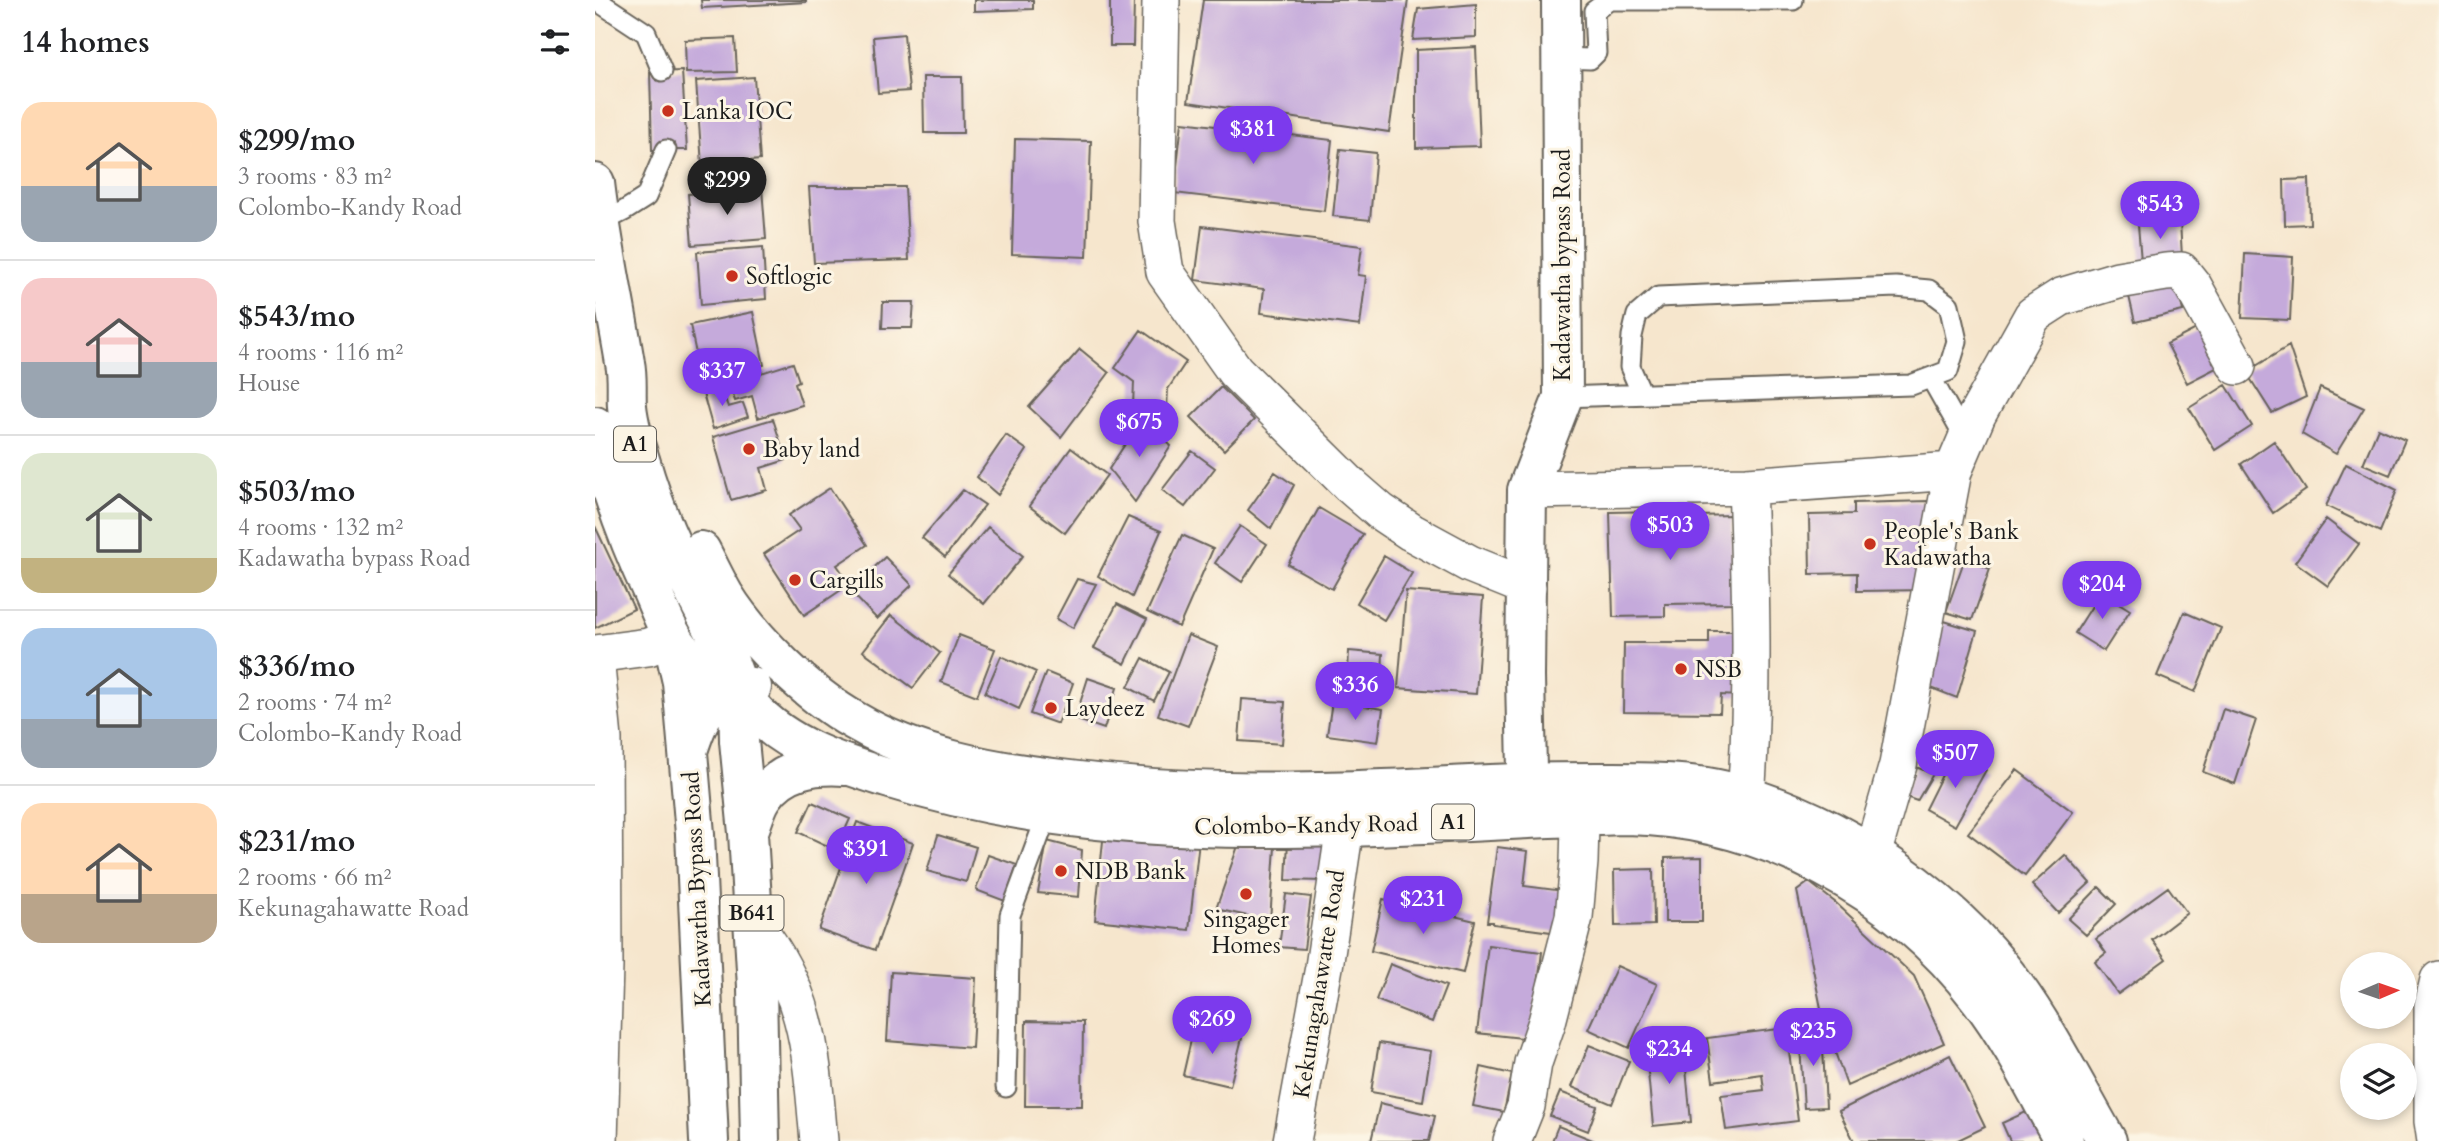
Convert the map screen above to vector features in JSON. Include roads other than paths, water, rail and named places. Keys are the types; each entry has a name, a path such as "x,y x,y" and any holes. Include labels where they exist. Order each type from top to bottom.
{"main road":[{"name":"Kadawatha bypass Road","path":"1528,800 1525,677 1527,490 1563,397 1561,0"},
{"name":"Colombo-Kandy Road","path":"595,183 626,367 627,408 652,497 705,617 731,665 738,686 748,704 784,735 845,766 943,795 1047,815 1113,823 1170,827 1345,827 1528,800"},
{"name":"A1","path":"626,367 685,516 725,597 785,667 817,694"},
{"name":"A1","path":"595,426 610,486 624,526 672,638 703,671 738,686"},
{"name":"Kadawatha Bypass Road","path":"672,638 682,682 688,751 703,966 709,1141"},
{"path":"688,751 705,709 718,697 738,686 817,694"},
{"name":"B641","path":"738,686 739,741 748,833 757,987 760,1141"},
{"name":"Colombo-Kandy Road","path":"817,694 870,729 948,758 1026,775 1107,785 1154,790 1528,800 1581,799 1670,784 1728,791 1746,797 1810,821 1872,855 1952,914 1989,952 2033,1013 2107,1141"},
{"path":"748,833 763,797 783,778 815,765 845,766"},
{"name":"Colombo-Kandy Road","path":"1581,799 1732,831 1807,858 1872,895 1905,920 1941,954 1980,999 2007,1040 2064,1141"}],"street":[{"path":"1161,0 1157,221 1165,272 1235,371 1361,495 1411,532 1470,564 1527,587"},
{"path":"1872,855 1898,765 1960,455 1977,415 2033,315 2061,297 2118,280 2166,271 2181,271 2193,286 2237,366"},
{"path":"1527,490 1747,486 1960,455"},
{"path":"1746,797 1751,736 1747,486"},
{"path":"599,1141 604,966 603,739 595,655 648,647 672,638"},
{"path":"1513,1141 1526,1106 1533,1063 1547,1022 1574,917 1581,799"},
{"name":"Kekunagahawatte Road","path":"1292,1141 1324,967 1345,827"},
{"path":"753,921 780,960 802,1013 811,1061 819,1141"},
{"path":"2436,1141 2433,1121 2433,1006 2439,980"}],"lane":[{"path":"596,0 646,33 662,71"},
{"path":"1561,58 1590,59 1596,53 1594,11 1609,1 1793,0"},
{"path":"600,223 646,197 666,150"},
{"path":"1563,397 1912,385 1948,371 1957,341 1949,305 1929,290 1896,286 1658,297 1637,316 1632,336 1630,367 1643,394"},
{"path":"1931,377 1960,455"},
{"path":"1006,1087 1010,915 1047,815"}],"place":[{"name":"Lanka IOC","path":"668,111"},
{"name":"Softlogic","path":"732,276"},
{"name":"Baby land","path":"749,449"},
{"name":"People's Bank Kadawatha","path":"1870,544"},
{"name":"Cargills","path":"795,580"},
{"name":"NSB","path":"1681,669"},
{"name":"Laydeez","path":"1051,708"},
{"name":"NDB Bank","path":"1061,871"},
{"name":"Singager Homes","path":"1246,894"}]}
